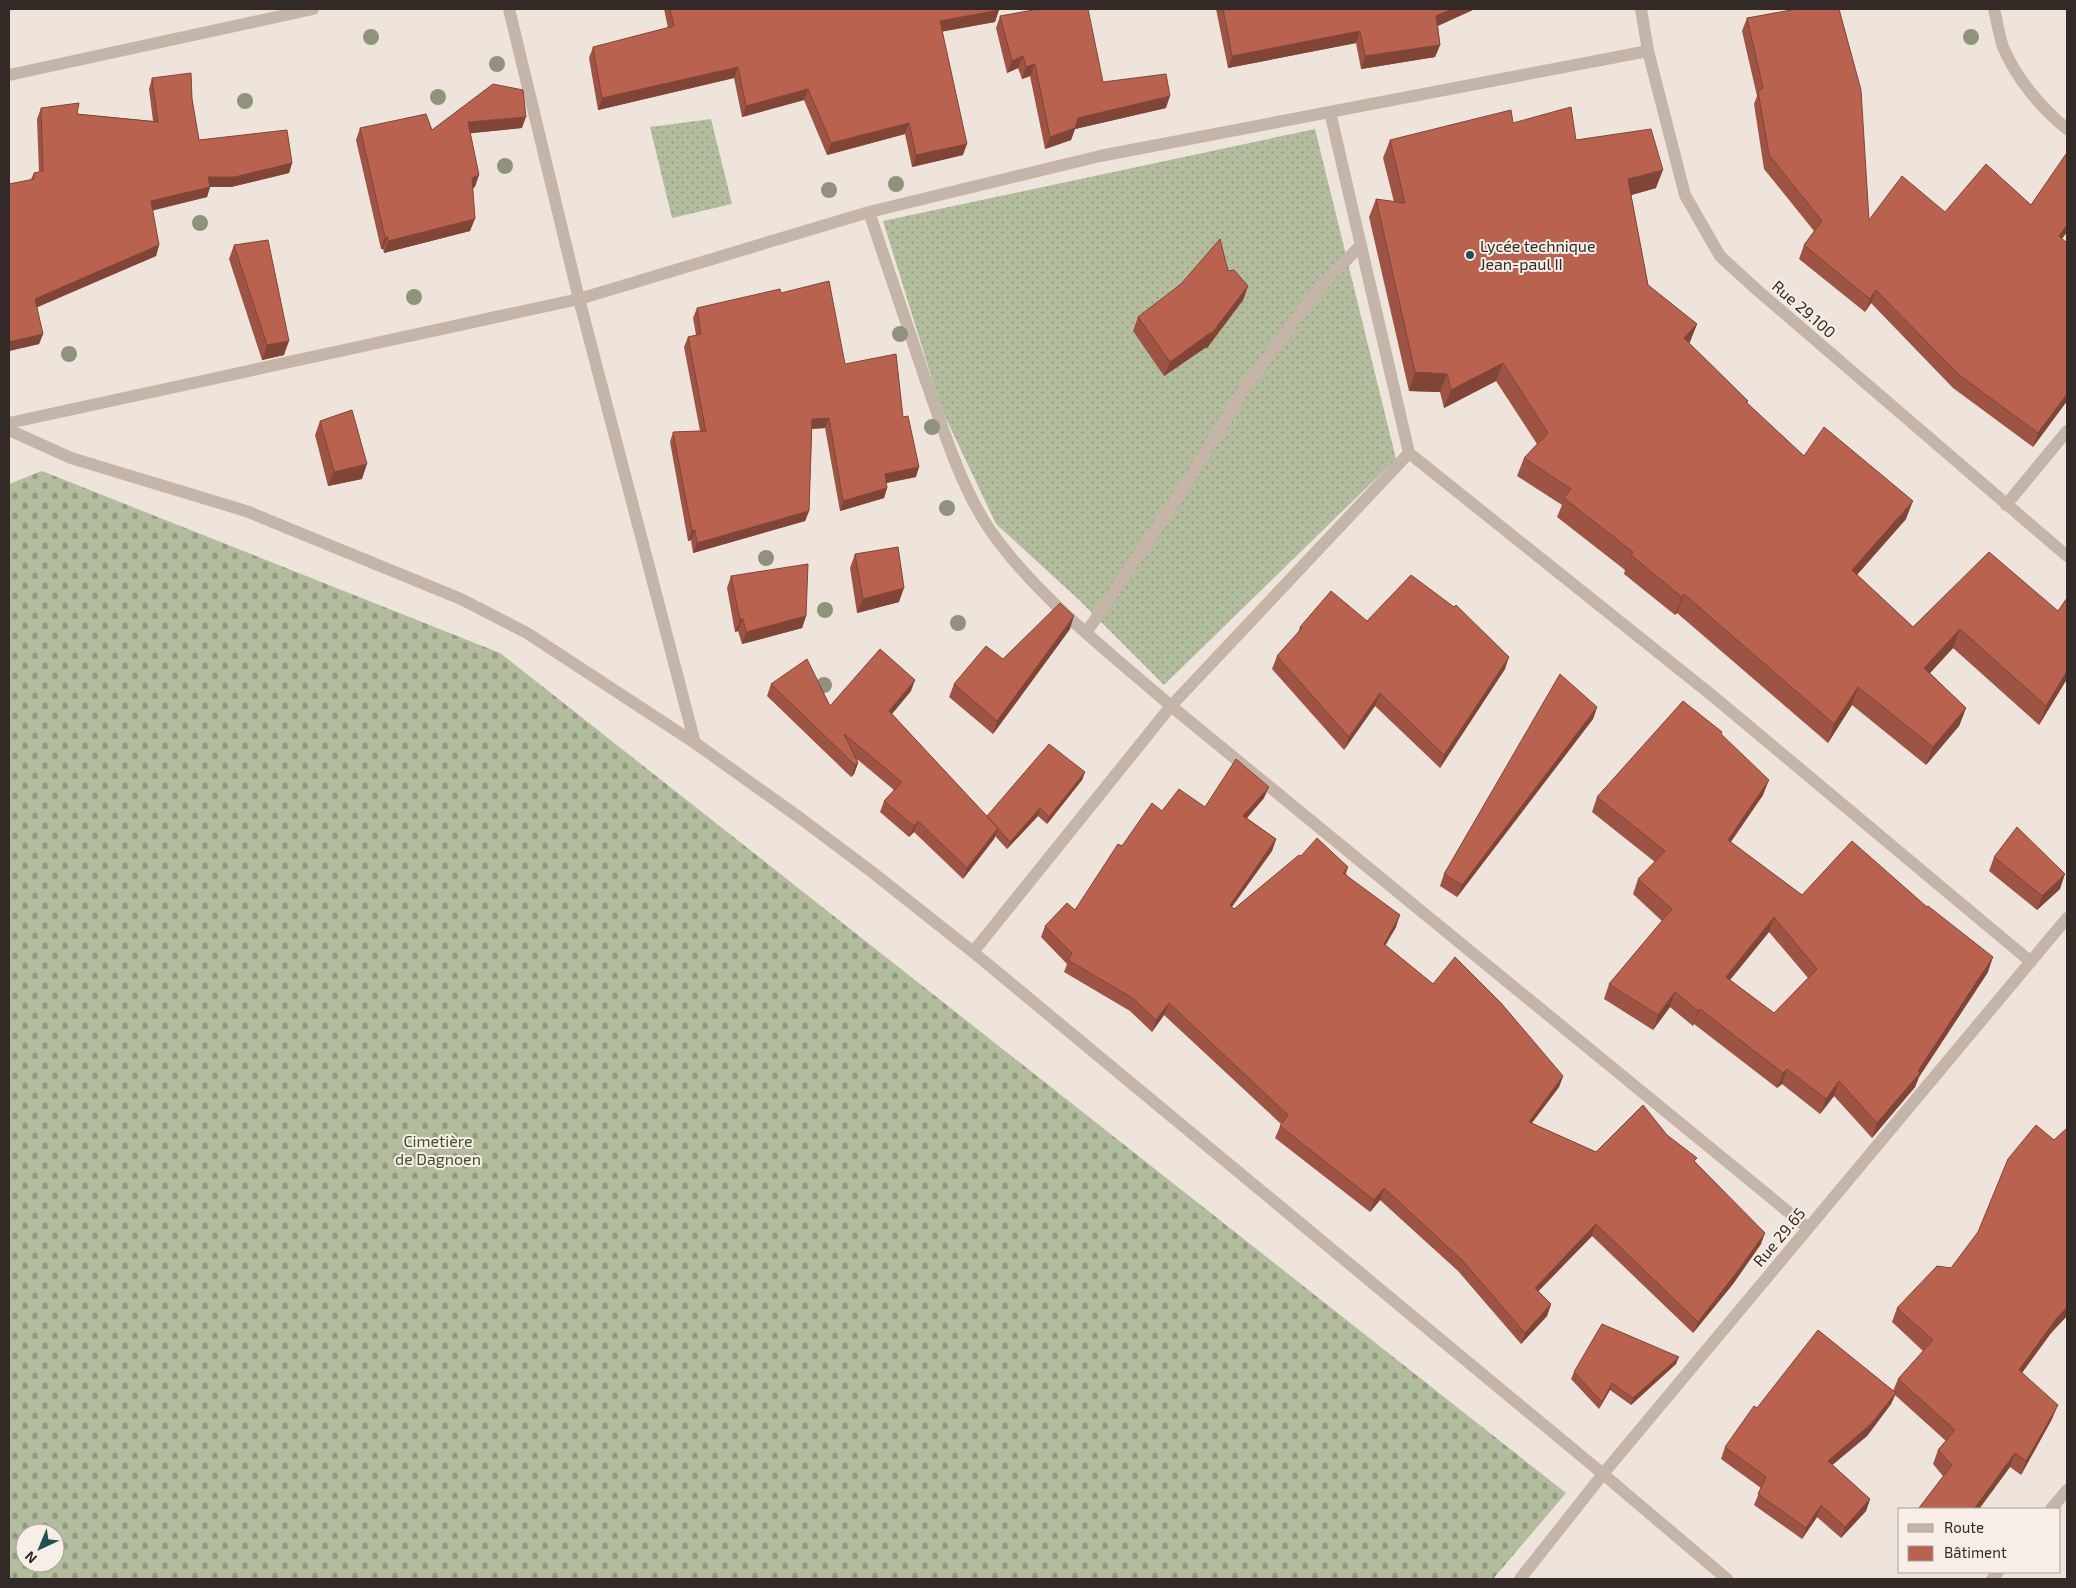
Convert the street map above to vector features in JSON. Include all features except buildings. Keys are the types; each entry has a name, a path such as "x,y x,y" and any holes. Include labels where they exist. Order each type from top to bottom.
{"street":[{"path":"9,75 313,9"},
{"path":"509,9 579,299 695,743"},
{"name":"Rue 29.100","path":"1641,9 1648,50 1685,195 1720,256 2067,556"},
{"path":"1994,9 2003,46 2025,85 2052,117 2067,129"},
{"path":"9,423 579,299 869,212 1100,156 1648,50"},
{"path":"1330,112 1409,453 1714,697 2031,962"},
{"path":"869,212 946,438 975,504 990,530 1009,555 1086,633 1171,706 1808,1228"},
{"path":"1086,633 1190,478 1246,386 1320,287 1361,245"},
{"path":"9,430 71,458 246,511 460,599 527,633 695,743 872,872 972,952 1603,1474 1727,1579"},
{"path":"2006,505 2067,431"},
{"path":"972,952 1171,706 1409,453"},
{"name":"Rue 29.65","path":"1520,1579 1603,1474 2067,918"},
{"path":"2052,1508 2067,1490"}],"green space":[{"path":"711,119 732,204 672,218 650,127"},
{"path":"1315,129 1396,459 1164,685 1077,598 996,524 941,408 883,221"},
{"name":"Cimetière de Dagnoen","path":"42,471 500,653 1566,1493 1493,1579 9,1579 9,484"}],"place":[{"name":"Lycée technique Jean-paul II","path":"1470,255"}]}
